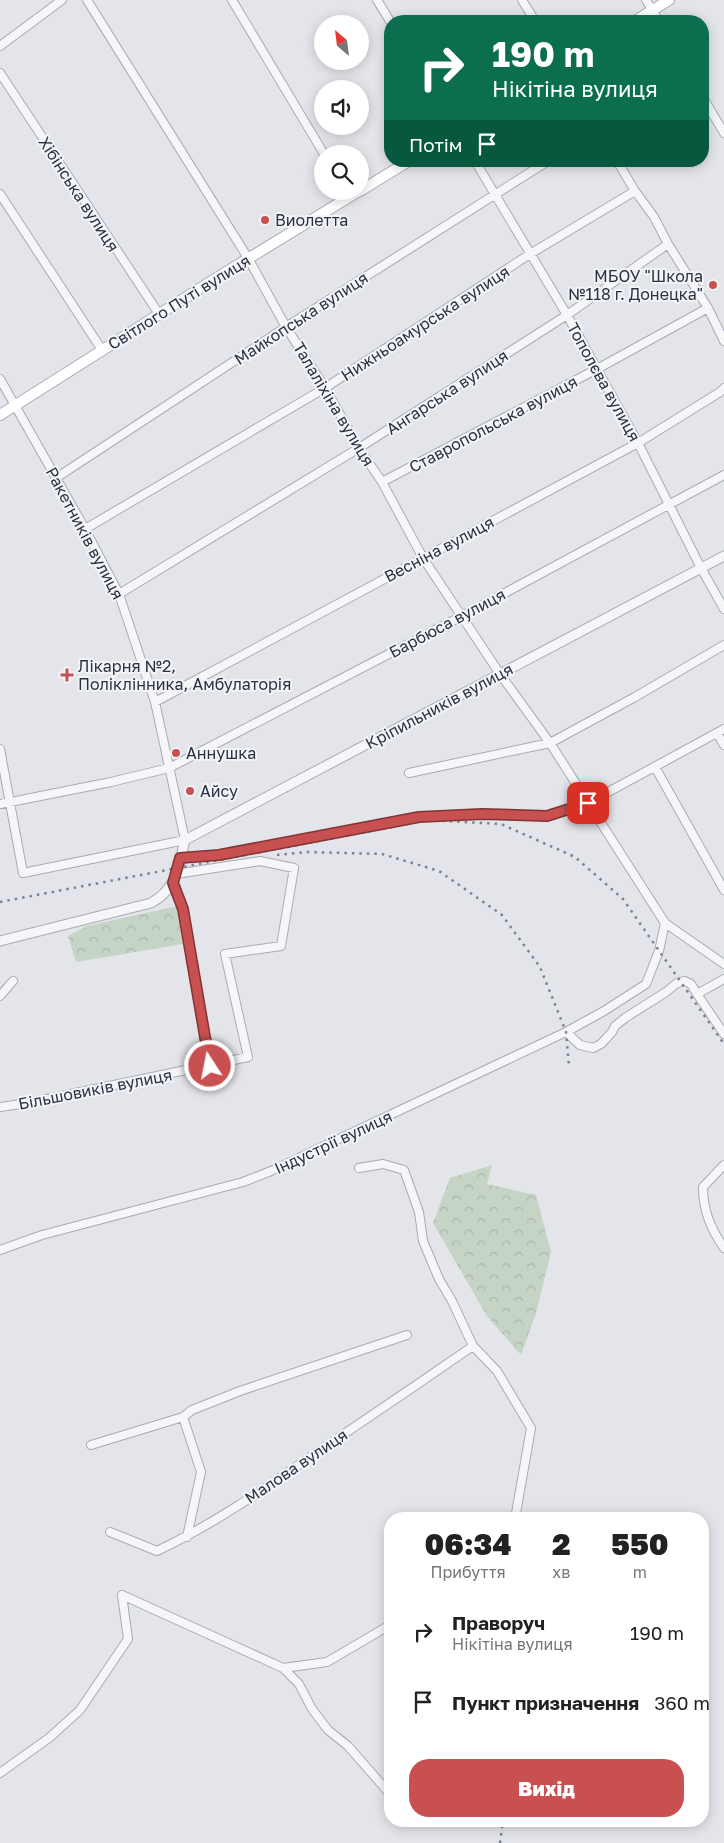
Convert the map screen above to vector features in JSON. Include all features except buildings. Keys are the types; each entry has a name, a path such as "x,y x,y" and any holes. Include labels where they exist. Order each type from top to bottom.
{"main road":[{"path":"645,15 669,0"},
{"name":"Світлого Путі вулиця","path":"369,184 399,167"},
{"name":"Світлого Путі вулиця","path":"0,415 343,200"}],"street":[{"path":"0,46 62,0"},
{"name":"Талаліхіна вулиця","path":"87,0 248,258 286,327 325,388 359,448 382,482 423,558 500,674 550,743 665,923"},
{"path":"232,0 319,145"},
{"path":"377,0 386,15"},
{"path":"522,0 531,15"},
{"path":"646,0 656,15"},
{"name":"Хібінська вулиця","path":"0,73 159,314"},
{"path":"709,108 724,133"},
{"name":"Тополєва вулиця","path":"477,167 567,315 638,443 701,568 724,609"},
{"name":"Майкопська вулиця","path":"56,478 286,327 539,167"},
{"path":"620,167 634,191 654,217 668,244 708,308 724,341"},
{"name":"Нижньоамурська вулиця","path":"85,529 325,388 530,254 634,191"},
{"path":"0,194 102,350"},
{"name":"Ангарська вулиця","path":"119,594 359,448 567,315 668,244"},
{"name":"Ставропольська вулиця","path":"382,482 597,369 708,308"},
{"name":"Ракетників вулиця","path":"0,379 85,529 119,594 155,702 185,840"},
{"name":"Весніна вулиця","path":"155,702 638,443 722,390"},
{"name":"Барбюса вулиця","path":"0,804 111,782 169,768 462,616 724,475"},
{"name":"Кріпильників вулиця","path":"185,840 724,556"},
{"path":"409,773 550,743 635,698 724,645"},
{"path":"180,858 219,855 419,817 482,814 547,816 588,803 721,731 724,745"},
{"path":"0,749 23,872 185,840 175,879 161,898 151,904 0,941"},
{"path":"655,767 724,890"},
{"name":"Більшовиків вулиця","path":"0,1107 28,1103 248,1058 225,954 282,946 294,868 260,861 175,879"},
{"path":"175,879 183,909 210,1066"},
{"path":"665,923 724,964"},
{"name":"Індустрії вулиця","path":"0,1250 42,1235 224,1187 271,1171 566,1032 646,984 659,951 665,923"},
{"path":"697,994 724,979"},
{"path":"0,996 13,981"},
{"path":"566,1032 580,1045 593,1048 601,1044 624,1018 666,992 677,982 685,981 691,984 724,1034"},
{"path":"359,1168 383,1164 404,1170 419,1212 423,1241 439,1279 452,1301 473,1346 497,1371 531,1428 516,1512"},
{"path":"724,1165 703,1187 703,1198 712,1230 724,1248"},
{"path":"91,1445 183,1417 192,1410 240,1391 407,1335"},
{"name":"Малова вулиця","path":"110,1532 158,1551 187,1537 287,1473 473,1346"},
{"path":"183,1417 201,1472 187,1537"},
{"path":"0,1773 49,1738 80,1710 128,1639 122,1595 283,1668 299,1684 312,1708 328,1730 348,1746 384,1787"},
{"path":"283,1668 327,1662 384,1629"}],"green space":[{"path":"177,906 183,944 76,962 68,936 87,926"},
{"path":"492,1165 487,1184 536,1195 551,1252 536,1313 521,1355 487,1316 433,1223 450,1178"}],"railway":[{"path":"0,902 428,820 501,824 575,857 623,899 724,1044"},
{"path":"277,855 307,852 382,854 439,871 502,915 540,967 566,1032 569,1066"},
{"path":"500,1843 502,1827"}],"place":[{"name":"Виолетта","path":"265,220"},
{"name":"МБОУ \"Школа №118 г. Донецка\"","path":"713,285"},
{"name":"Лікарня №2, Поліклінника, Амбулаторія","path":"67,675"},
{"name":"Аннушка","path":"176,753"},
{"name":"Айсу","path":"190,791"}],"route":[{"path":"210,1066 183,909 173,883 180,858 219,855 419,817 482,814 547,816 588,803"}]}
